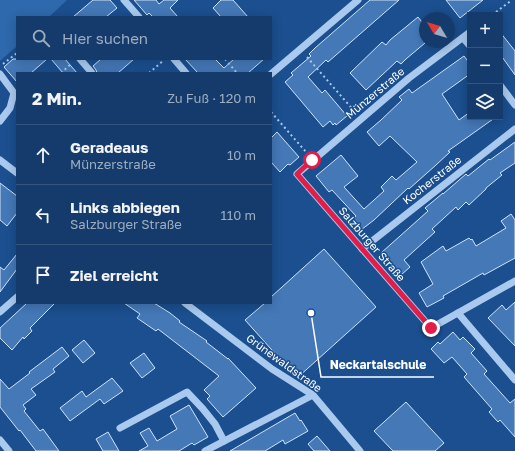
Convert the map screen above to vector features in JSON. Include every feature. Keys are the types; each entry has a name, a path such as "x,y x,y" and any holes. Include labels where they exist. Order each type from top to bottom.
{"street":[{"path":"124,0 137,16"},
{"path":"272,73 358,0"},
{"name":"Münzerstraße","path":"297,174 409,78 467,35"},
{"path":"463,38 467,43"},
{"path":"81,60 91,72"},
{"path":"175,60 185,72"},
{"path":"0,74 14,93 10,108 0,121"},
{"path":"503,89 515,105"},
{"name":"Kocherstraße","path":"362,249 515,129"},
{"path":"0,160 16,172"},
{"name":"Salzburger Straße","path":"297,174 431,328 458,313"},
{"path":"515,281 458,313 515,380"},
{"path":"0,312 16,298"},
{"name":"Grünewaldstraße","path":"186,304 272,369 313,395 360,451"},
{"path":"120,428 187,392 215,424 224,440"},
{"path":"205,451 313,395"},
{"path":"0,440 9,451"}],"path":[{"path":"496,12 512,0"},
{"path":"3,64 16,53"},
{"path":"306,56 360,120"},
{"path":"150,72 164,60"},
{"path":"226,60 236,72"},
{"path":"62,72 68,67"},
{"path":"272,113 312,160"}],"shaded area":[{"path":"0,0 67,0 50,16 16,16 16,47 0,61"}],"building":[{"path":"93,0 110,0 117,8 107,16 74,16"},
{"path":"134,0 156,0 159,4 164,0 178,0 170,8 177,16 152,16 149,13 147,15"},
{"path":"221,0 233,0 247,16 220,16 213,8"},
{"path":"370,0 399,0 328,62 326,60 308,77 322,93 325,90 347,116 336,125 335,123 333,125 330,121 323,127 285,82 293,75 291,73 311,56 309,54 315,48"},
{"path":"446,0 483,0 467,12 460,18"},
{"path":"418,17 419,48 401,64 397,61 366,90 350,73 382,42 386,45"},
{"path":"503,36 515,51 515,75 503,58"},
{"path":"464,56 467,60 467,76 442,94 459,120 467,114 467,120 492,120 448,151 450,152 436,165 361,230 352,219 356,216 332,190 329,192 316,176 341,155 358,176 344,187 364,209 384,191 381,187 392,176 396,180 417,162 390,136 379,146 367,132 402,100 399,97 409,89 412,93"},
{"path":"13,59 46,60 32,72 16,72 16,81 4,67"},
{"path":"52,60 66,60 76,72 62,72"},
{"path":"100,60 133,60 119,72 97,72 93,66"},
{"path":"186,60 216,60 224,68 233,60 263,60 249,72 197,72"},
{"path":"277,132 299,157 290,165 288,164 280,172 272,163 272,137"},
{"path":"515,142 515,163 500,173 502,175 469,205 466,202 458,210 456,207 432,229 435,232 404,260 410,267 401,275 381,253 428,211 425,208 443,193 466,174 468,176 489,159 490,160"},
{"path":"0,183 16,195 16,214 7,226 0,220"},
{"path":"511,214 515,220 515,258 484,275 483,273 427,307 419,293 433,284 421,262 443,246 446,251 469,238 471,240 472,239 476,246 506,228 501,221"},
{"path":"324,249 376,307 297,378 245,320 264,304 272,304 272,296"},
{"path":"16,255 16,270 0,292 0,267 4,270"},
{"path":"515,302 515,346 488,318 502,305 506,310"},
{"path":"26,304 54,304 30,328 32,331 24,339 23,337 12,350 0,338 0,328"},
{"path":"125,304 156,304 170,313 180,321 179,322 207,341 206,342 228,358 256,388 223,417 207,399 210,396 204,390 219,376 158,329 156,331 137,318 140,314"},
{"path":"453,332 460,340 463,337 475,349 471,353 487,371 484,374 510,403 515,399 515,437 500,420 498,422 489,412 492,409 464,377 467,374 452,357 444,363 431,349 438,342 440,344"},
{"path":"84,340 95,353 83,363 72,350"},
{"path":"62,347 69,356 53,369 55,372 31,389 36,395 23,405 26,409 24,411 40,431 43,429 59,451 36,451 0,407 0,379 9,389"},
{"path":"144,353 155,368 142,378 130,363"},
{"path":"112,378 123,391 104,404 100,399 70,421 60,408 82,391 86,397"},
{"path":"406,402 444,443 435,451 393,451 374,431"},
{"path":"189,405 208,437 194,445 192,443 179,451 139,451 148,446 140,433 149,428 157,441 177,429 170,416"},
{"path":"295,413 308,431 285,444 283,440 265,451 230,451"},
{"path":"108,432 119,451 103,451 96,439"},
{"path":"317,436 330,451 314,451 308,444"}],"place":[{"name":"Neckartalschule","path":"311,313"}],"route":[{"path":"312,160 297,174 431,328"}]}
